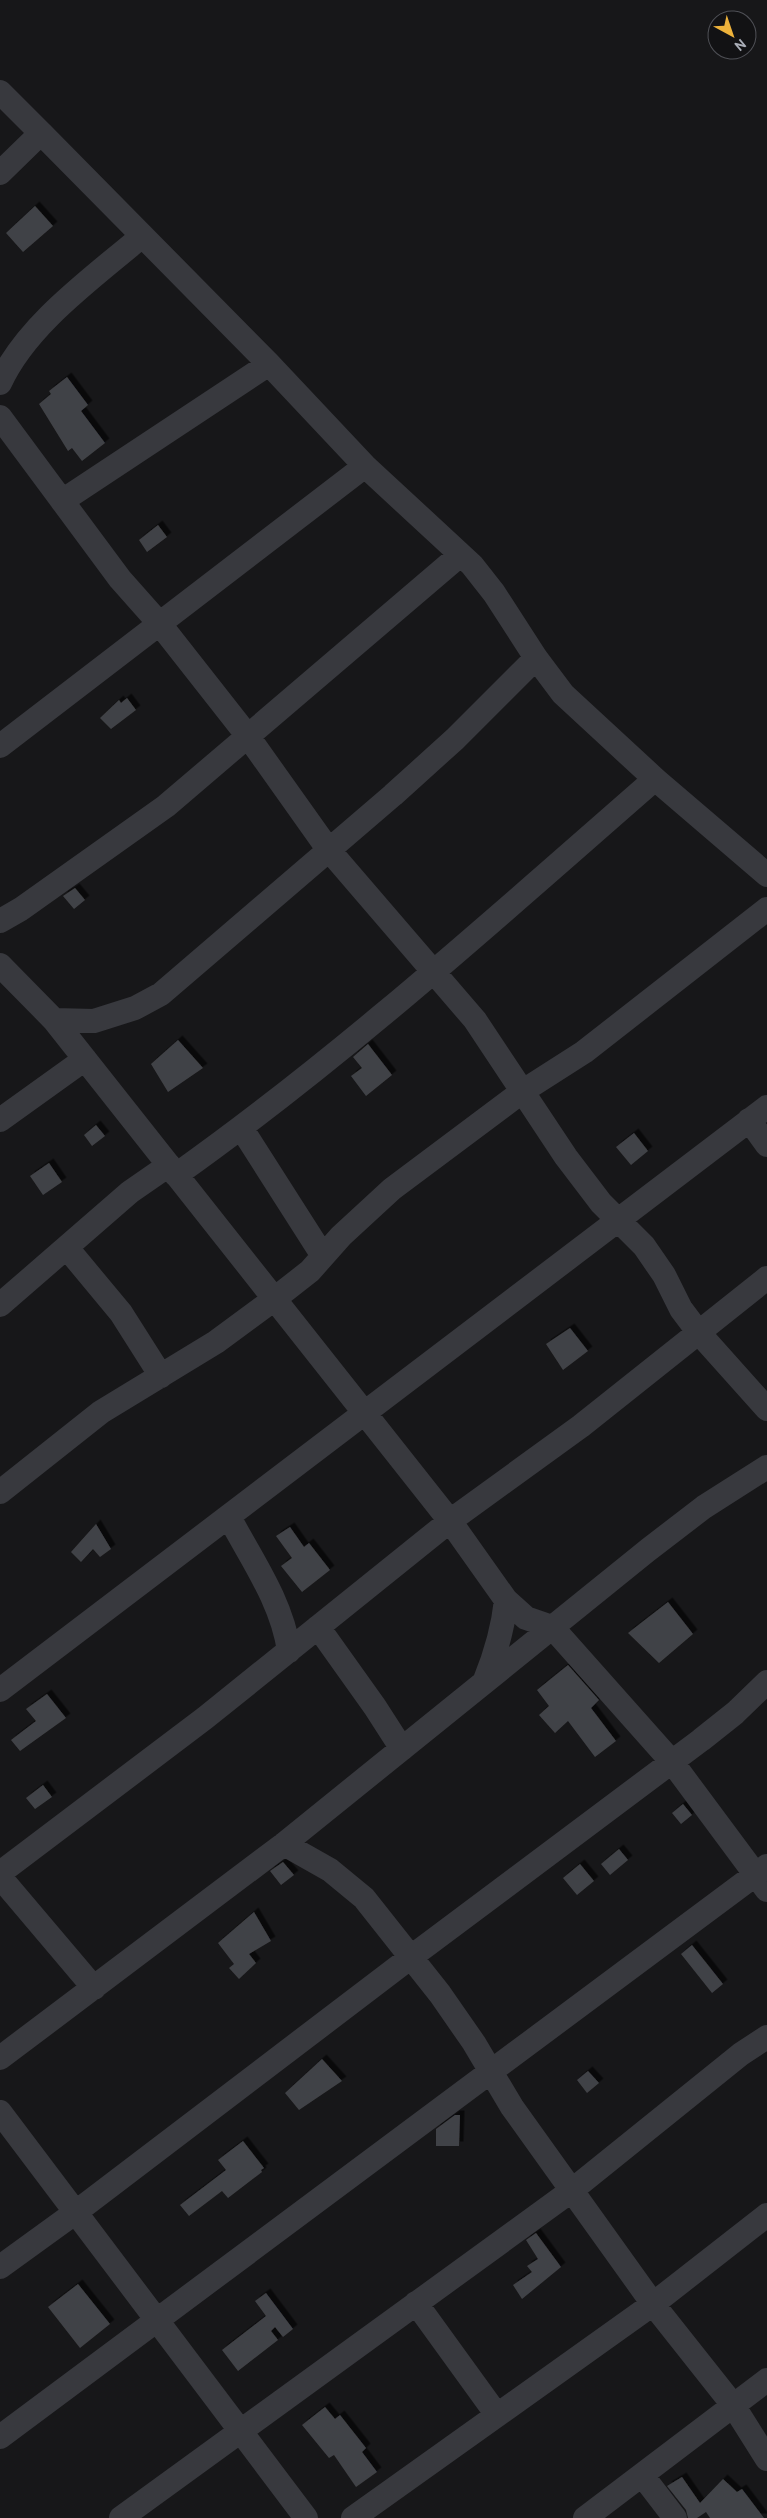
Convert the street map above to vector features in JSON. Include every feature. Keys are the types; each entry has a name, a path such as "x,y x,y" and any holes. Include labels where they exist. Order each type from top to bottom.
{"street":[{"path":"0,92 269,364 365,466 472,565 494,592 536,658 564,694 655,779 767,875"},
{"path":"0,173 41,133"},
{"path":"0,383 6,370 27,342 58,308 142,236"},
{"path":"62,501 269,364"},
{"path":"0,417 120,579 160,623 247,735 328,849 475,1020 566,1157 601,1203 644,1246 664,1275 681,1309 699,1333 767,1409"},
{"path":"0,746 365,466"},
{"path":"0,921 21,910 166,806 460,555"},
{"path":"54,1020 94,1021 135,1008 161,994 393,795 448,745 536,658"},
{"path":"0,1306 130,1192 173,1170 242,1129 433,972 655,779"},
{"path":"0,1492 101,1412 216,1342 273,1300 310,1271 340,1236 392,1189 523,1091 584,1052 767,908"},
{"path":"0,965 54,1020 273,1300 450,1521 506,1600 526,1618 552,1627 672,1762 763,1877 492,2072 0,2437"},
{"path":"0,1120 85,1060"},
{"path":"0,1690 758,1113 767,1144"},
{"path":"242,1129 323,1256"},
{"path":"67,1248 121,1313 162,1376"},
{"path":"0,1873 205,1718 450,1521 581,1426 767,1278"},
{"path":"0,2058 284,1844 552,1627 704,1507 767,1467"},
{"path":"229,1517 275,1600 285,1628 289,1651"},
{"path":"485,1682 498,1650 504,1626 506,1600"},
{"path":"318,1627 375,1707 402,1749"},
{"path":"0,2267 76,2212 411,1957 672,1762 736,1712 767,1682"},
{"path":"284,1844 330,1870 364,1898 411,1957 440,1994 492,2072 512,2107 571,2191 654,2304 733,2405 767,2459"},
{"path":"0,1877 94,1988"},
{"path":"121,2518 571,2191 741,2054 767,2037"},
{"path":"0,2112 306,2518"},
{"path":"352,2518 654,2304 767,2215"},
{"path":"416,2303 498,2415"},
{"path":"585,2518 767,2380"},
{"path":"642,2475 675,2518"}],"building":[{"path":"35,206 53,226 23,252 6,233"},
{"path":"67,377 88,405 81,411 105,443 82,461 72,448 68,451 39,404 51,394 49,391"},
{"path":"158,525 167,537 147,552 139,540"},
{"path":"127,698 136,710 111,729 100,718 119,700 121,703"},
{"path":"75,888 85,900 74,909 63,896"},
{"path":"178,1040 203,1068 168,1092 151,1064"},
{"path":"368,1044 392,1075 366,1096 351,1076 362,1068 353,1057"},
{"path":"96,1125 105,1136 92,1146 84,1135"},
{"path":"634,1133 648,1151 631,1165 616,1147"},
{"path":"49,1163 62,1182 43,1195 30,1176"},
{"path":"570,1328 588,1351 563,1370 546,1344"},
{"path":"96,1524 111,1549 100,1557 93,1549 81,1562 71,1552"},
{"path":"290,1527 304,1547 309,1543 330,1570 302,1592 281,1566 292,1558 276,1536"},
{"path":"668,1602 693,1634 659,1663 628,1633"},
{"path":"568,1665 599,1700 591,1708 616,1741 595,1757 568,1721 555,1733 539,1715 549,1706 537,1690"},
{"path":"47,1694 66,1718 20,1751 11,1740 36,1721 26,1709"},
{"path":"43,1785 52,1797 35,1809 26,1798"},
{"path":"683,1804 692,1815 681,1824 672,1813"},
{"path":"619,1849 628,1860 610,1875 601,1864"},
{"path":"283,1862 294,1875 281,1885 270,1871"},
{"path":"580,1864 594,1881 577,1895 563,1878"},
{"path":"254,1912 271,1941 249,1954 256,1963 239,1979 229,1968 234,1964 218,1943"},
{"path":"692,1945 723,1984 712,1993 681,1954"},
{"path":"322,2059 342,2081 299,2110 285,2093"},
{"path":"588,2071 599,2083 587,2093 577,2080"},
{"path":"455,2115 460,2115 459,2146 436,2146 436,2129"},
{"path":"243,2141 264,2168 261,2170 262,2172 228,2198 222,2191 189,2216 180,2205 226,2170 218,2160"},
{"path":"536,2233 561,2267 522,2299 513,2285 532,2272 527,2266 538,2259 526,2240"},
{"path":"78,2284 110,2324 80,2348 48,2307"},
{"path":"266,2293 293,2329 283,2337 275,2327 271,2331 278,2340 238,2371 222,2350 266,2316 255,2301"},
{"path":"325,2407 335,2419 340,2415 366,2448 362,2452 377,2472 356,2487 334,2455 329,2458 302,2425"},
{"path":"682,2477 700,2503 723,2479 737,2492 742,2489 764,2518 710,2518 706,2512 697,2518 688,2518 686,2510 667,2486"}]}
